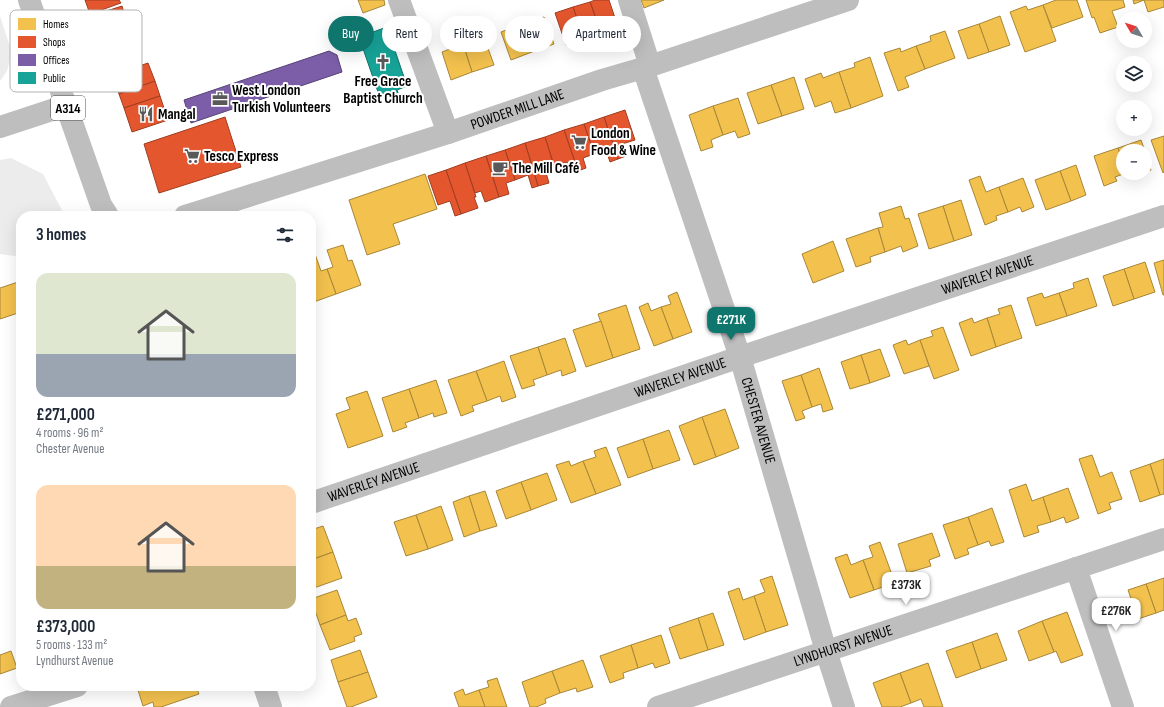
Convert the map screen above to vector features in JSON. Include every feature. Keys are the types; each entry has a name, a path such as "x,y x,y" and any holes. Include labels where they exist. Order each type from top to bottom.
{"street":[{"name":"A314","path":"30,0 34,10"},
{"path":"399,0 448,133"},
{"name":"CHESTER AVENUE","path":"629,0 646,67 740,357 844,707"},
{"name":"POWDER MILL LANE","path":"201,211 448,133 602,80 646,67 848,0"},
{"name":"A314","path":"62,92 101,205 105,211"},
{"path":"0,127 67,105"},
{"name":"WAVERLEY AVENUE","path":"316,501 740,357 1164,216"},
{"name":"LYNDHURST AVENUE","path":"658,707 1164,539"},
{"path":"1076,568 1123,707"},
{"path":"11,707 61,691"},
{"path":"266,691 271,707"}],"shaded area":[{"path":"0,16 10,47 10,60 7,71 0,81"},
{"path":"11,158 43,174 62,211 16,211 16,256 0,254 0,160"}],"building: Homes":[{"path":"358,0 384,0 385,5 363,13"},
{"path":"641,0 664,0 644,8"},
{"path":"1056,0 1077,0 1083,17 1052,28 1043,5"},
{"path":"1086,0 1123,0 1125,7 1112,11 1116,22 1116,28 1100,33 1094,17 1092,18"},
{"path":"1133,0 1144,0 1134,4"},
{"path":"1144,0 1164,0 1164,7 1148,12"},
{"path":"1043,5 1056,41 1025,52 1010,12 1026,6 1028,10"},
{"path":"1000,16 1010,45 989,52 979,24"},
{"path":"979,24 989,52 968,59 958,31"},
{"path":"505,30 505,43 501,32"},
{"path":"945,31 955,58 925,69 916,46 931,41 930,36"},
{"path":"916,46 925,69 905,77 909,87 898,91 884,53 900,48 901,52"},
{"path":"442,52 466,52 472,72 451,80"},
{"path":"466,52 489,52 494,65 472,72"},
{"path":"508,52 532,52 511,60"},
{"path":"870,57 883,96 851,108 839,72 855,67 854,63"},
{"path":"839,72 851,108 835,113 831,101 815,107 805,79 821,73 823,78"},
{"path":"794,77 804,109 782,116 771,85"},
{"path":"771,85 782,116 758,124 747,93"},
{"path":"738,98 750,134 738,138 735,131 723,135 713,106"},
{"path":"713,106 723,135 711,140 713,147 701,151 689,115"},
{"path":"1164,136 1164,172 1163,173 1151,140"},
{"path":"1141,140 1142,144 1130,144"},
{"path":"1116,149 1115,177 1117,181 1104,186 1094,156"},
{"path":"1076,165 1086,195 1071,201 1060,171"},
{"path":"1060,171 1071,201 1046,210 1035,180"},
{"path":"425,174 437,209 393,224 400,244 367,255 349,200"},
{"path":"980,176 986,192 999,187 1008,212 996,216 997,220 985,225 969,180"},
{"path":"1023,178 1034,207 1022,212 1020,207 1008,212 999,187"},
{"path":"961,200 972,235 954,241 943,206"},
{"path":"901,206 905,219 909,218 918,246 903,252 901,246 885,252 878,228 883,227 879,213"},
{"path":"943,206 954,241 929,249 918,214"},
{"path":"878,228 885,252 870,257 871,262 856,267 846,239"},
{"path":"833,241 844,271 813,283 802,254"},
{"path":"343,245 348,261 352,260 361,285 336,294 327,269 333,267 327,250"},
{"path":"316,257 321,271 327,269 336,294 316,301"},
{"path":"1164,260 1164,295 1163,295 1154,263"},
{"path":"1145,262 1155,292 1134,299 1124,269"},
{"path":"1124,269 1134,299 1113,306 1103,276"},
{"path":"1088,278 1097,306 1067,316 1059,293 1074,288 1073,283"},
{"path":"16,283 16,314 0,319 0,288"},
{"path":"677,292 692,332 673,339 661,307 671,304 668,296"},
{"path":"1042,293 1044,298 1059,293 1067,316 1036,326 1027,298"},
{"path":"648,303 651,311 661,307 673,339 654,346 639,307"},
{"path":"626,305 640,349 613,358 598,314"},
{"path":"1011,305 1022,338 996,347 987,318 1000,314 998,309"},
{"path":"972,318 974,323 987,318 996,347 971,356 959,323"},
{"path":"601,321 613,358 586,367 573,330"},
{"path":"943,327 959,370 934,379 920,340 933,336 931,331"},
{"path":"565,338 576,371 562,376 561,370 547,375 538,347"},
{"path":"906,340 908,345 920,340 929,366 904,374 893,345"},
{"path":"538,347 547,375 533,380 535,385 522,389 510,356"},
{"path":"880,349 890,376 870,383 861,355"},
{"path":"861,355 870,383 850,389 841,362"},
{"path":"504,361 516,397 502,402 500,396 487,401 476,371"},
{"path":"819,368 833,409 823,412 821,404 812,407 801,375"},
{"path":"476,371 487,401 472,406 474,411 461,416 448,380"},
{"path":"801,375 812,407 802,411 805,418 796,421 782,381"},
{"path":"436,380 447,413 434,417 433,413 419,418 409,389"},
{"path":"409,389 419,418 405,423 407,427 393,432 382,398"},
{"path":"367,391 383,436 348,448 336,414 350,409 346,398"},
{"path":"725,409 739,448 716,457 702,417"},
{"path":"702,417 716,457 694,465 679,426"},
{"path":"669,430 680,460 653,469 643,439"},
{"path":"643,439 653,469 628,478 617,448"},
{"path":"606,447 621,485 596,494 583,461 596,457 594,451"},
{"path":"1092,455 1100,477 1112,472 1122,499 1109,503 1111,509 1098,514 1079,459"},
{"path":"1164,459 1164,494 1160,495 1150,464"},
{"path":"569,461 571,466 583,461 596,494 571,503 556,465"},
{"path":"1150,464 1160,495 1140,502 1130,471"},
{"path":"547,473 557,500 531,510 521,482"},
{"path":"521,482 531,510 506,519 496,491"},
{"path":"1026,484 1032,501 1043,497 1051,522 1037,526 1039,532 1024,537 1009,490"},
{"path":"1068,488 1079,518 1066,523 1064,517 1051,522 1043,497"},
{"path":"485,491 497,526 480,531 469,496"},
{"path":"469,496 480,531 464,537 453,502"},
{"path":"441,506 453,540 428,549 416,515"},
{"path":"992,508 1004,542 991,546 989,541 978,545 968,517"},
{"path":"416,515 428,549 406,556 394,522"},
{"path":"968,517 978,545 967,549 969,554 955,559 943,525"},
{"path":"323,526 333,552 316,558 316,528"},
{"path":"932,533 940,556 929,560 931,566 907,573 898,544"},
{"path":"880,542 895,583 874,590 863,560 873,557 869,546"},
{"path":"333,552 342,578 316,587 316,558"},
{"path":"847,554 851,565 863,560 874,590 850,598 835,558"},
{"path":"772,576 788,625 766,632 754,596 765,592 760,580"},
{"path":"1164,578 1164,610 1156,613 1146,584"},
{"path":"1146,584 1156,613 1138,619 1128,590"},
{"path":"739,588 743,600 754,596 766,632 744,640 728,592"},
{"path":"337,590 346,615 320,625 316,613 316,597"},
{"path":"1067,612 1083,655 1061,663 1056,651 1054,652 1042,621"},
{"path":"713,613 724,645 708,650 698,618"},
{"path":"346,615 348,621 356,618 362,634 354,637 355,641 330,650 320,625"},
{"path":"698,618 708,650 680,659 669,628"},
{"path":"1042,621 1054,652 1029,661 1018,631"},
{"path":"997,633 1007,660 981,669 972,642"},
{"path":"661,635 670,663 655,668 653,663 638,668 631,645"},
{"path":"972,642 981,669 956,678 946,651"},
{"path":"631,645 638,668 623,673 624,678 610,683 600,656"},
{"path":"360,650 368,672 338,682 331,660"},
{"path":"11,651 16,668 0,674 0,655"},
{"path":"583,660 593,687 577,692 576,688 560,693 552,671"},
{"path":"928,663 943,707 924,707 921,699 911,703 900,673"},
{"path":"552,671 560,693 545,699 546,703 536,707 530,707 522,682"},
{"path":"368,672 377,697 351,707 347,707 338,682"},
{"path":"900,673 911,703 900,707 882,707 873,683"},
{"path":"497,678 507,707 485,707 479,690 489,687 487,681"},
{"path":"463,689 465,695 479,690 485,707 459,707 454,693"},
{"path":"138,691 198,691 199,694 161,707 154,707 153,702 143,706"}],"building: Shops":[{"path":"85,0 119,0 121,3 101,10 89,10"},
{"path":"595,0 609,0 614,16 595,16 590,2"},
{"path":"590,2 595,16 576,16 573,7"},
{"path":"122,6 123,10 110,10"},
{"path":"573,7 576,16 562,16 562,33 555,13"},
{"path":"148,63 155,81 142,86 142,65"},
{"path":"155,81 160,96 124,108 119,94 125,92 142,92 142,86"},
{"name":"Mangal","path":"160,96 168,120 132,132 124,108"},
{"path":"625,110 635,140 622,144 626,156 618,159 604,117"},
{"name":"Tesco Express","path":"225,117 241,167 159,193 144,144"},
{"path":"604,117 618,159 610,162 606,150 594,154 584,124"},
{"name":"London Food & Wine","path":"584,124 594,154 583,158 586,168 578,171 564,130"},
{"path":"564,130 578,171 571,173 567,162 554,166 545,137"},
{"path":"545,137 554,166 545,169 549,183 538,186 525,143"},
{"path":"525,143 538,186 532,188 528,175 515,180 505,150"},
{"name":"The Mill Café","path":"505,150 515,180 506,183 509,194 499,197 486,156"},
{"path":"486,156 499,197 485,202 481,191 475,193 465,163"},
{"path":"465,163 478,208 461,214 446,170"},
{"path":"446,170 461,214 455,216 450,201 438,205 428,176"}],"building: Offices":[{"path":"328,51 337,55 342,72 191,123 184,100"}],"building: Public":[{"name":"Free Grace Baptist Church","path":"382,29 382,52 395,52 407,86 397,90 398,93 389,96 388,92 379,95 364,52 374,52 374,32"}],"place":[{"name":"Free Grace Baptist Church","path":"383,62"},
{"name":"West London Turkish Volunteers","path":"220,99"},
{"name":"Mangal","path":"146,114"},
{"name":"London Food & Wine","path":"579,142"},
{"name":"Tesco Express","path":"192,156"},
{"name":"The Mill Café","path":"500,168"}]}
